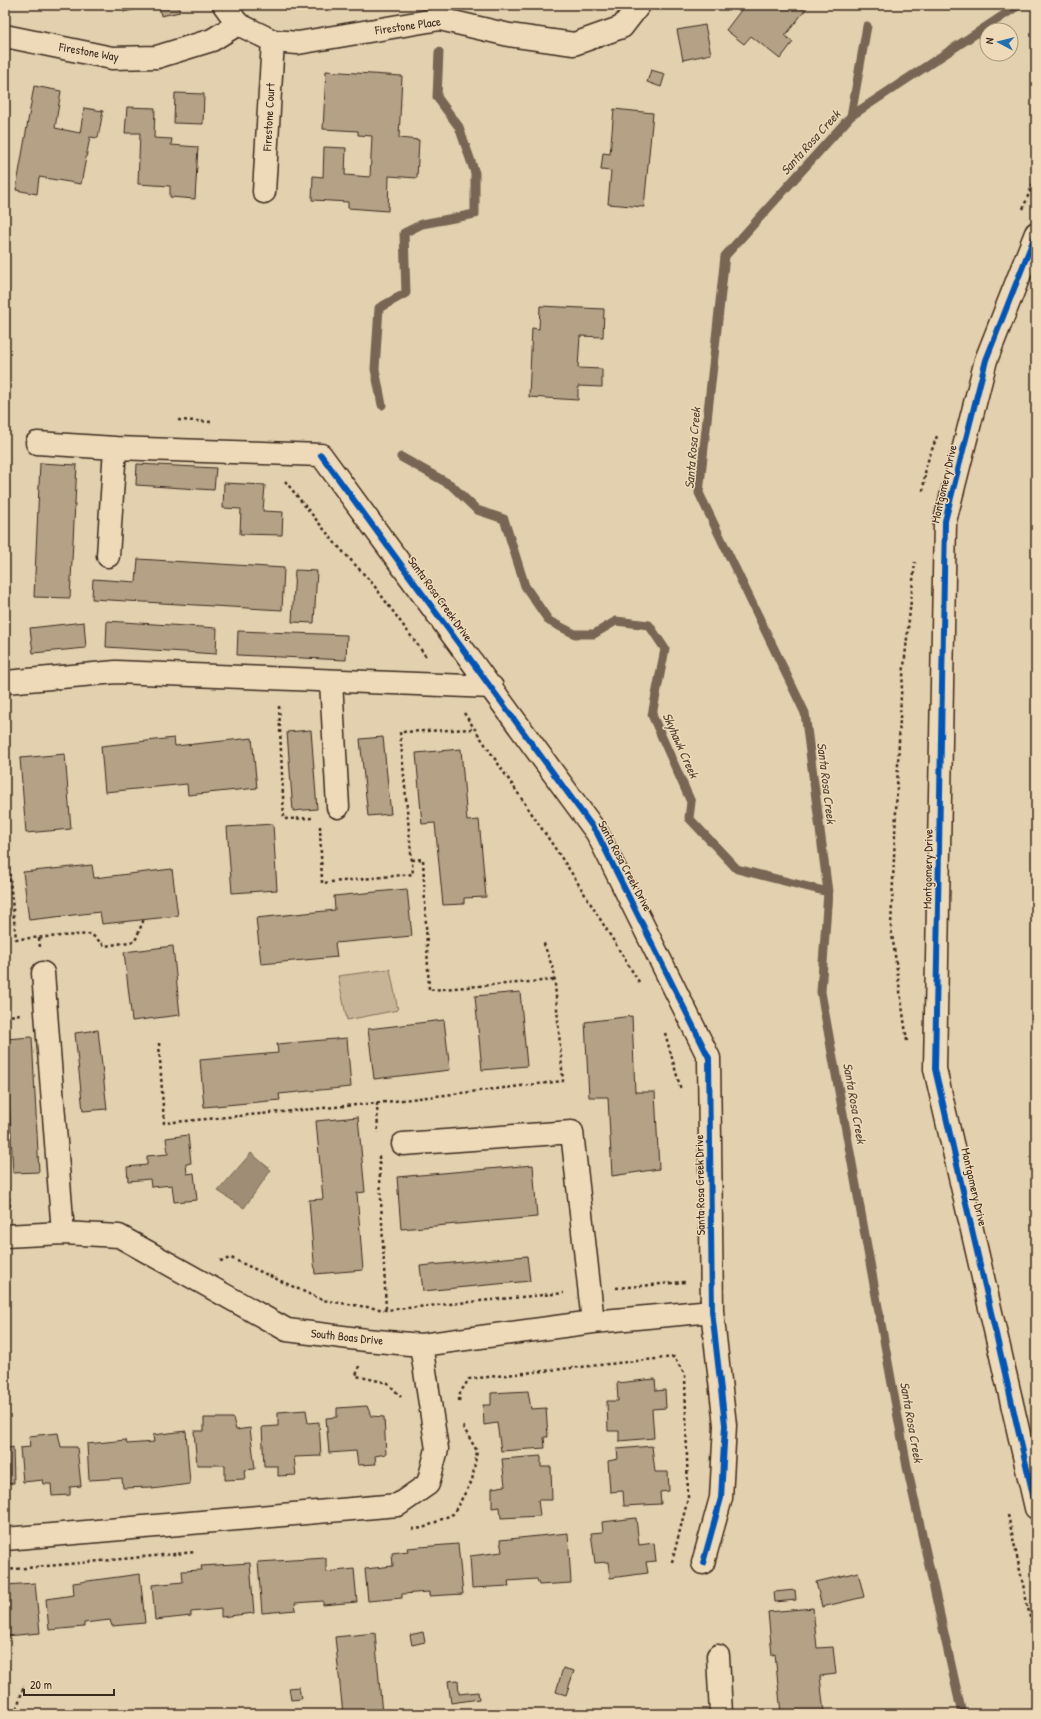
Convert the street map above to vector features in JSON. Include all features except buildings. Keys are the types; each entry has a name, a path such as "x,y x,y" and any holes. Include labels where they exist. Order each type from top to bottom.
{"street":[{"name":"Firestone Place","path":"224,5 238,24 273,41 298,43 440,19 510,35 574,44 622,27 639,5"},
{"name":"Firestone Way","path":"5,36 112,58 157,57 212,40 238,24"},
{"name":"Firestone Court","path":"264,192 273,41"},
{"name":"Montgomery Drive","path":"1036,233 986,360 945,521 936,1069 1036,1508"},
{"path":"37,443 115,448 272,452"},
{"path":"108,556 115,448"},
{"name":"Santa Rosa Creek Drive","path":"272,452 321,455 492,687 597,833 709,1058 712,1311 725,1425 721,1498 703,1563"},
{"path":"6,682 116,672 492,687"},
{"path":"330,681 338,808"},
{"path":"43,973 63,1233"},
{"path":"403,1144 572,1132 593,1322"},
{"name":"South Boas Drive","path":"5,1236 63,1233 119,1236 287,1330 366,1340 421,1345 593,1322 712,1311"},
{"path":"5,1539 398,1505 428,1484 438,1449 421,1345"},
{"path":"718,1656 721,1714"}],"path":[{"path":"272,452 287,484 335,543 373,584 445,686 571,872 640,985"},
{"path":"5,742 7,741 6,682"},
{"path":"5,831 16,939 91,934 105,946 135,942 144,919"},
{"path":"412,860 423,859 429,990 555,980"},
{"path":"159,1043 164,1123 377,1103 564,1081 554,972 543,941"},
{"path":"664,1031 683,1097"},
{"path":"377,1103 378,1135"},
{"path":"379,1151 386,1310"},
{"path":"5,1168 10,1207"},
{"path":"5,1207 17,1207"},
{"path":"214,1262 231,1258 322,1300 386,1310 687,1282"},
{"path":"366,1340 356,1376 388,1383 403,1399"},
{"path":"15,1714 24,1685"}],"shaded area":[{"path":"390,969 398,1010 347,1020 338,976"},
{"path":"251,1153 271,1170 244,1208 218,1191"}],"waterway":[{"name":"Santa Rosa Creek","path":"962,1714 907,1467 821,992 828,892 805,713 699,493 725,256 851,116 1019,5"},
{"name":"Skyhawk Creek","path":"851,116 867,26"},
{"name":"Skyhawk Creek","path":"382,405 375,369 379,308 406,293 404,233 422,224 475,214 475,173 459,127 437,97 439,52"},
{"name":"Skyhawk Creek","path":"401,457 451,485 477,510 504,519 525,586 549,621 575,634 594,634 616,621 649,625 665,649 652,715 691,802 689,818 737,869 828,892"}],"cycle path":[{"path":"1036,233 986,360 945,521 935,1069 1036,1508"},
{"path":"321,455 597,833 709,1058 712,1311 725,1425 721,1498 703,1563"}]}
